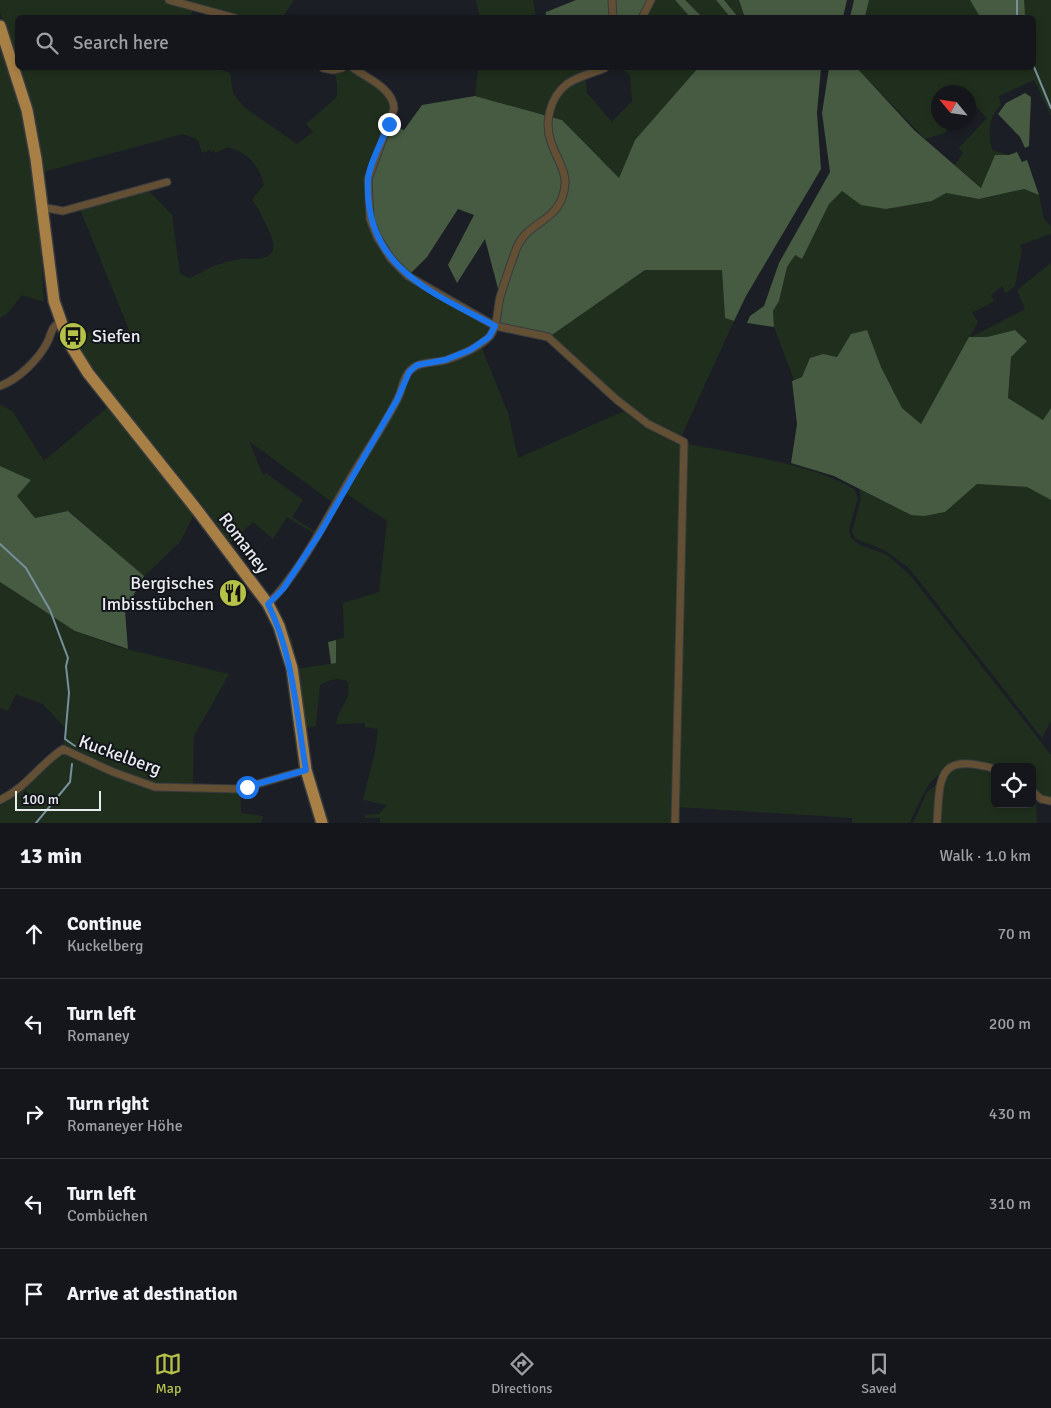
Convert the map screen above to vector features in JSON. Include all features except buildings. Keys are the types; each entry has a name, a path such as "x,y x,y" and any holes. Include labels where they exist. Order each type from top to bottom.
{"main road":[{"name":"Romaney","path":"0,26 27,110 36,159 54,301 60,322 68,341 88,373 197,510 268,604 279,626 292,668 306,770 322,823"}],"street":[{"path":"170,0 224,15"},
{"path":"612,0 613,15"},
{"path":"644,15 651,0"},
{"path":"356,70 389,94 394,101 394,109 368,179 370,219 391,259 408,276 495,326 548,337 617,400 648,424 684,442 675,823"},
{"path":"268,604 283,589 320,533 397,400 409,372 417,365 445,360 470,350 489,337 495,326 500,298 518,246 529,229 547,219 562,200 566,181 564,167 551,142 548,124 551,106 558,94 568,83 600,70"},
{"path":"41,208 63,211 167,182"},
{"path":"0,386 10,383 29,366 48,342 53,326 60,322"},
{"name":"Kuckelberg","path":"0,800 16,793 54,755 63,750 113,772 155,787 240,789 306,770"},
{"path":"937,823 940,779 946,770 962,764 991,768"},
{"path":"1036,795 1041,799 1051,801"}],"green space":[{"path":"0,0 169,0 193,6 191,15 15,15 15,68 0,12"},
{"path":"179,0 294,0 284,15 234,15"},
{"path":"476,0 533,0 536,15 480,15"},
{"path":"576,0 609,0 610,15 546,15 546,12"},
{"path":"612,0 650,0 641,15 612,15"},
{"path":"652,0 675,0 688,15 645,15"},
{"path":"675,0 685,0 700,15 688,15"},
{"path":"685,0 716,0 728,15 700,15"},
{"path":"716,0 724,0 736,15 728,15"},
{"path":"724,0 739,0 744,15 736,15"},
{"path":"739,0 847,0 843,15 744,15"},
{"path":"854,0 869,0 865,15 850,15"},
{"path":"869,0 970,0 979,15 866,15"},
{"path":"970,0 1024,0 1025,15 979,15"},
{"path":"1024,0 1051,0 1051,116 1034,80 999,96 1001,105 991,120 990,125 992,150 1009,155 995,155 982,188 955,165 963,153 959,148 987,118 976,106 976,85 931,85 931,130 947,130 945,133 925,139 859,70 1036,70 1036,15 1024,15"},
{"path":"0,42 23,111 28,134 36,182 44,302 22,295 7,314 0,318"},
{"path":"16,70 221,70 230,73 233,93 244,107 297,144 313,132 306,124 337,97 337,83 334,71 354,70 388,94 393,101 388,123 407,277 496,324 478,342 444,359 411,366 401,390 333,503 249,441 263,475 266,473 303,500 292,517 318,533 317,535 287,517 273,539 253,522 231,543 201,503 198,508 91,373 78,347 79,337 84,333 129,330 80,209 148,190 172,215 180,273 188,278 220,264 233,260 264,258 272,252 273,242 271,235 259,209 252,200 264,185 260,172 252,161 242,153 228,147 215,153 214,150 211,152 210,150 202,153 198,140 183,134 43,172"},
{"path":"478,70 586,70 589,73 568,82 549,116 475,96"},
{"path":"623,70 696,70 635,140 619,178 562,120 550,116 554,103 562,92 585,77 587,93 612,122 632,101 630,75"},
{"path":"696,70 821,70 817,113 821,169 746,296 734,321 725,318 722,270 645,270 549,337 497,323 502,304 485,239 457,283 448,265 474,215 458,209 427,257 408,276 391,255 373,218 368,192 369,178 375,158 390,124 404,130 422,105 475,96 562,120 619,178 635,140"},
{"path":"829,70 859,70 914,130 981,188 995,155 1009,155 1017,152 1022,162 1027,160 1039,195 1024,189 979,199 946,193 932,201 886,209 861,205 842,191 829,204 802,259 795,255 787,267 779,301 773,311 774,327 747,323 750,316 764,306 779,263 830,172 822,113"},
{"path":"1025,93 1031,97 1029,146 1025,148 1020,137 998,114 1006,103"},
{"path":"1024,189 1039,195 1044,219 1051,226 1051,234 1020,245 1022,250 1015,286 1006,293 1002,286 991,295 994,301 972,313 978,322 921,424 902,408 881,367 867,330 851,334 837,357 823,354 802,377 794,380 774,327 773,311 779,301 787,267 795,255 802,259 824,212 835,196 842,191 861,205 932,201 946,193 979,199"},
{"path":"1051,263 1051,408 1043,420 1008,398 1011,357 1027,340 1015,330 987,337 971,337 1025,309 1017,290"},
{"path":"645,270 722,270 725,318 734,321 681,437 636,413 549,337"},
{"path":"867,330 881,367 902,408 921,424 969,337 987,337 1015,330 1027,341 1011,357 1008,398 1043,420 1051,408 1051,500 1027,487 977,484 945,512 924,516 911,515 834,476 791,463 797,424 792,381 802,377 810,358 823,354 837,357 851,334"},
{"path":"481,346 508,413 518,458 624,411 681,445 673,823 380,823 380,818 365,818 365,815 379,814 387,805 363,800 375,752 378,729 365,727 365,723 336,724 349,692 347,681 341,679 333,680 320,685 316,726 306,728 289,639 292,638 297,669 336,663 336,640 344,637 343,603 379,592 387,521 344,492 409,375 417,368"},
{"path":"0,404 13,412 44,461 108,407 196,510 180,542 144,576 69,511 35,518 17,496 30,480 0,466"},
{"path":"687,445 797,466 837,480 854,489 858,498 849,529 851,538 860,545 887,555 910,575 1051,755 1051,799 1036,791 1036,763 991,763 991,765 961,766 943,771 932,781 923,794 910,823 852,823 852,818 678,807"},
{"path":"0,466 31,480 17,496 35,518 68,511 144,576 125,611 128,649 75,631 0,582"},
{"path":"977,484 1027,487 1051,500 1051,721 1042,738 909,568 884,550 856,539 852,533 861,498 859,489 911,515 945,512"},
{"path":"0,582 75,631 118,647 229,674 194,736 193,788 157,784 114,770 63,748 65,728 43,704 16,694 8,711 0,708"},
{"path":"336,640 336,663 331,664 328,642"},
{"path":"65,751 156,786 240,789 241,813 263,816 261,823 0,823 0,801 55,756"},
{"path":"971,766 991,769 991,808 1036,808 1036,796 1037,823 939,823 943,780 953,767"},
{"path":"939,783 936,823 913,823 927,792"}],"waterway":[{"path":"1017,0 1017,15"},
{"path":"1035,70 1051,108"},
{"path":"0,544 26,568 50,610 68,658 66,666 69,693 65,739 75,746"},
{"path":"36,823 70,782 72,764"}],"place":[{"name":"Siefen","path":"73,336"},
{"name":"Bergisches Imbisstübchen","path":"233,593"}],"route":[{"path":"247,787 306,770 300,739 292,668 279,626 268,604 283,589 320,533 340,495 397,400 402,391 403,383 413,367 422,363 445,360 457,356 480,344 494,331 495,326 441,297 408,276 391,259 378,237 370,219 368,179 389,124"}]}
